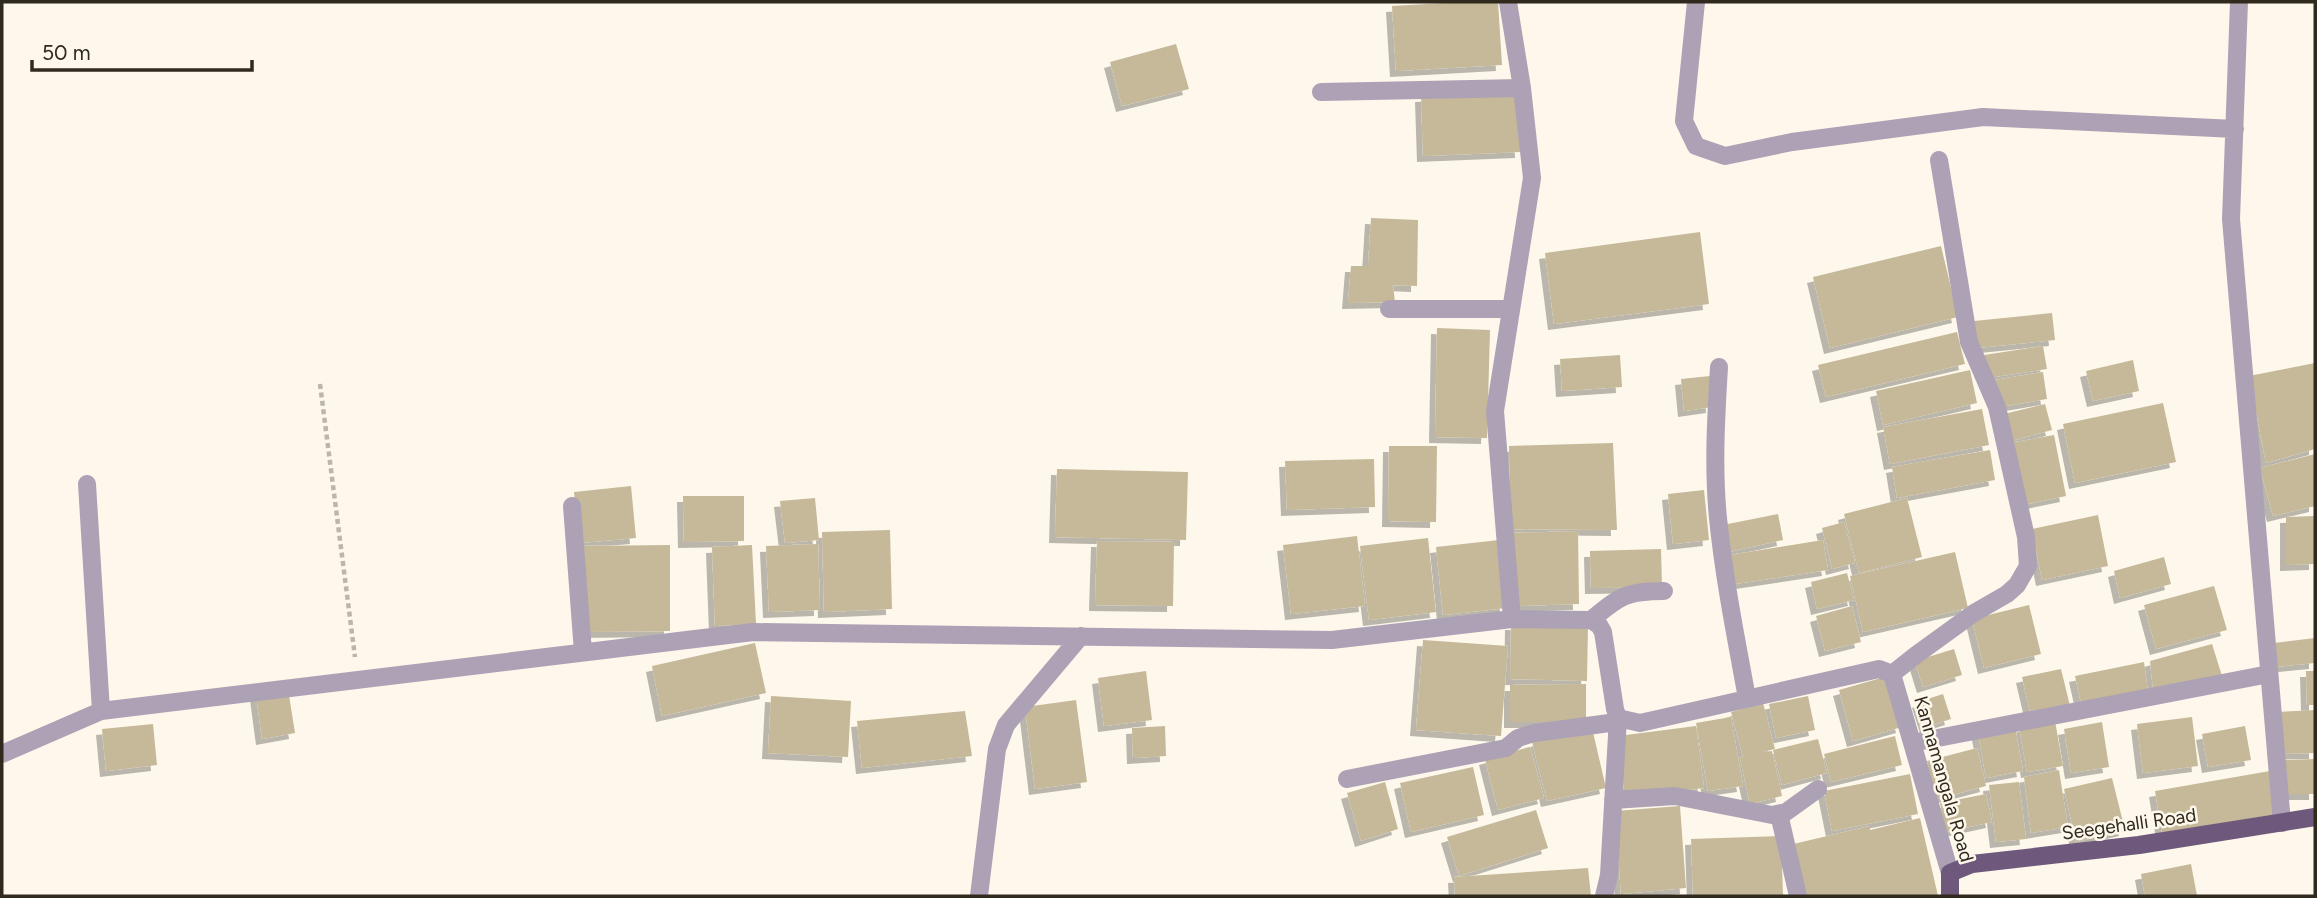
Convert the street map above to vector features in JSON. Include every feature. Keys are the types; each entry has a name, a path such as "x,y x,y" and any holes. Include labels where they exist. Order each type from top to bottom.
{"main road":[{"name":"Seegehalli Road","path":"1950,873 1972,864 2139,845 2315,817"},
{"name":"Kannamangala Road","path":"1950,873 1950,896"}],"street":[{"path":"1508,2 1522,88 1532,178 1495,411 1512,619"},
{"path":"1696,2 1684,121 1696,146 1726,156 1792,142 1983,117 2235,129"},
{"path":"2239,2 2231,219 2281,823"},
{"path":"1321,92 1522,88"},
{"path":"1347,779 1506,748 1518,738 1534,733 1618,720 1640,723 1879,669 1892,674 1974,613 2017,585 2028,566 2026,537 1997,407 1969,342 1939,160"},
{"path":"1389,309 1511,309"},
{"path":"1719,367 1715,439 1718,515 1727,590 1747,698"},
{"path":"87,484 101,711"},
{"path":"572,506 583,652"},
{"path":"1591,620 1623,595 1641,591 1664,591"},
{"path":"2,754 101,711 753,632 1332,640 1512,619 1591,620 1599,625 1603,632 1618,720 1609,875 1604,896"},
{"path":"979,896 997,749 1006,725 1081,636"},
{"name":"Kannamangala Road","path":"1892,674 1950,873"},
{"path":"1912,743 2269,674"},
{"path":"1613,800 1675,796 1756,814 1779,814 1818,789"},
{"path":"1779,814 1798,896"}],"path":[{"path":"320,384 358,680"}],"building":[{"path":"1498,2 1502,65 1396,71 1392,6"},
{"path":"1176,44 1189,89 1122,106 1110,62"},
{"path":"1518,92 1521,152 1423,156 1421,96"},
{"path":"1371,218 1418,220 1417,286 1393,285 1395,302 1348,303 1351,266 1368,266"},
{"path":"1700,232 1709,304 1554,324 1545,253"},
{"path":"1941,246 1958,317 1830,348 1813,277"},
{"path":"2052,313 2055,340 1976,348 1974,321"},
{"path":"1437,328 1490,330 1487,438 1435,437"},
{"path":"1957,332 1965,364 1826,397 1818,365"},
{"path":"2043,346 2047,369 1987,378 1984,355"},
{"path":"1620,355 1622,387 1562,391 1560,359"},
{"path":"2133,360 2139,391 2093,401 2086,371"},
{"path":"2315,363 2315,449 2266,463 2249,376"},
{"path":"1970,370 1977,403 1883,425 1876,391"},
{"path":"2043,372 2047,399 2000,407 1995,380"},
{"path":"1710,376 1712,407 1684,411 1681,379"},
{"path":"2163,403 2176,462 2075,483 2063,424"},
{"path":"2045,404 2052,430 2011,441 2004,414"},
{"path":"1982,409 1989,445 1890,464 1883,427"},
{"path":"2054,435 2066,496 2023,505 2011,443"},
{"path":"1613,443 1617,530 1511,529 1509,446"},
{"path":"1389,446 1437,446 1436,522 1388,521"},
{"path":"1990,450 1995,480 1897,498 1892,467"},
{"path":"2315,454 2315,506 2273,516 2260,468"},
{"path":"1374,459 1375,507 1287,510 1285,461"},
{"path":"1057,469 1188,472 1186,540 1055,537"},
{"path":"631,486 636,538 579,543 574,492"},
{"path":"1704,490 1709,540 1673,544 1668,494"},
{"path":"683,496 744,496 744,541 684,542"},
{"path":"815,498 819,540 785,543 780,501"},
{"path":"1907,498 1922,557 1859,573 1844,514"},
{"path":"1778,514 1783,540 1728,552 1723,525"},
{"path":"2098,515 2108,566 2042,580 2032,529"},
{"path":"2315,516 2315,564 2286,565 2286,517"},
{"path":"1844,522 1855,563 1832,569 1822,528"},
{"path":"890,530 892,609 824,612 822,532"},
{"path":"1578,531 1579,604 1514,606 1512,533"},
{"path":"1357,536 1365,606 1291,614 1283,545"},
{"path":"1428,538 1436,612 1369,620 1360,546"},
{"path":"1499,540 1506,608 1443,615 1436,547"},
{"path":"1823,540 1828,570 1728,585 1724,556"},
{"path":"1097,541 1174,542 1173,606 1095,605"},
{"path":"818,544 820,610 769,612 766,546"},
{"path":"670,545 670,631 584,632 583,546"},
{"path":"752,545 756,624 715,626 712,547"},
{"path":"1661,549 1662,587 1591,588 1590,551"},
{"path":"1955,552 1968,608 1863,632 1850,576"},
{"path":"2164,557 2171,584 2120,598 2114,571"},
{"path":"1847,573 1854,600 1817,609 1811,582"},
{"path":"2214,586 2227,630 2156,649 2144,605"},
{"path":"2029,605 2041,654 1984,668 1972,619"},
{"path":"1852,606 1861,642 1825,651 1816,616"},
{"path":"1511,624 1588,625 1587,681 1510,679"},
{"path":"2315,638 2315,663 2274,667 2274,643"},
{"path":"1423,640 1508,646 1501,736 1416,730"},
{"path":"755,643 766,693 662,716 652,666"},
{"path":"2212,644 2223,679 2153,689 2150,661"},
{"path":"1954,649 1962,675 1923,687 1915,661"},
{"path":"2144,662 2148,694 2081,703 2075,676"},
{"path":"2061,669 2070,706 2030,711 2022,677"},
{"path":"1146,671 1152,720 1104,726 1098,678"},
{"path":"2306,671 2315,671 2315,705 2307,705"},
{"path":"1888,676 1902,727 1853,741 1839,690"},
{"path":"1586,684 1586,722 1510,722 1510,685"},
{"path":"288,689 295,733 262,739 256,694"},
{"path":"1943,694 1951,719 1926,727 1918,702"},
{"path":"771,696 851,701 848,757 768,753"},
{"path":"1808,696 1815,730 1776,738 1769,704"},
{"path":"1076,700 1087,782 1035,789 1025,707"},
{"path":"1763,703 1775,749 1762,752 1772,751 1782,796 1750,804 1740,758 1743,757 1731,712"},
{"path":"2315,710 2315,753 2279,754 2277,712"},
{"path":"965,711 972,756 862,768 857,721"},
{"path":"1731,717 1743,786 1708,791 1696,723"},
{"path":"2192,717 2198,766 2143,773 2137,724"},
{"path":"2055,721 2063,766 2027,772 2019,727"},
{"path":"2102,722 2109,767 2071,773 2064,729"},
{"path":"153,724 157,765 106,771 102,729"},
{"path":"1165,726 1166,756 1133,758 1132,728"},
{"path":"1696,726 1704,788 1625,798 1618,736"},
{"path":"2245,726 2251,760 2208,767 2202,734"},
{"path":"2015,727 2023,771 1986,778 1978,734"},
{"path":"1592,728 1606,788 1547,801 1532,742"},
{"path":"1895,736 1902,765 1831,782 1824,754"},
{"path":"1818,739 1827,773 1782,785 1773,750"},
{"path":"1530,747 1544,798 1498,810 1485,759"},
{"path":"1977,748 1986,786 1937,799 1927,761"},
{"path":"2315,759 2315,794 2282,794 2282,760"},
{"path":"1473,767 1484,815 1411,832 1400,783"},
{"path":"2059,770 2068,827 2031,833 2024,777"},
{"path":"2270,771 2277,814 2162,833 2155,791"},
{"path":"1910,774 1918,814 1832,831 1824,791"},
{"path":"2112,778 2125,830 2076,842 2064,789"},
{"path":"1385,782 1398,829 1361,841 1347,793"},
{"path":"2019,782 2026,839 1996,842 1989,785"},
{"path":"1986,794 1992,822 1946,832 1940,803"},
{"path":"1680,806 1686,888 1621,894 1615,811"},
{"path":"1536,810 1548,848 1459,876 1447,837"},
{"path":"1920,818 1938,896 1801,896 1789,845 1870,826 1870,830"},
{"path":"1781,836 1783,896 1693,896 1691,839"},
{"path":"2191,864 2197,896 2145,896 2141,874"},
{"path":"1588,868 1591,896 1455,896 1454,877"}]}
